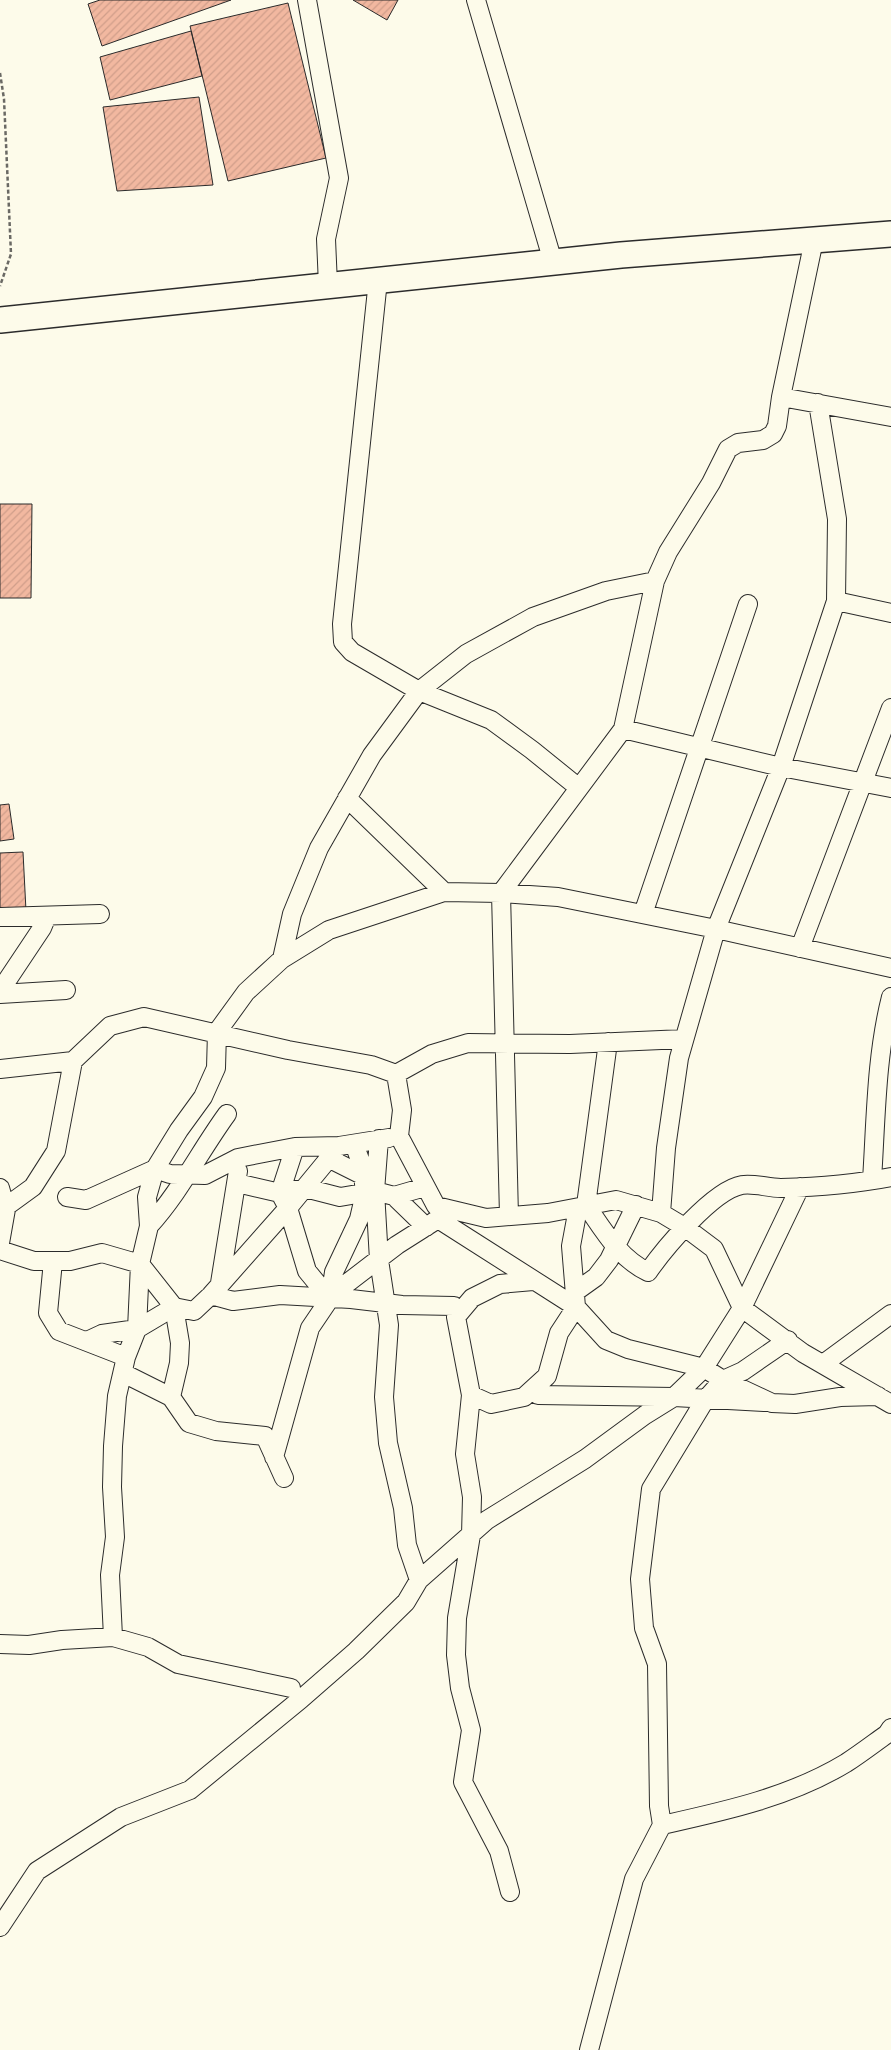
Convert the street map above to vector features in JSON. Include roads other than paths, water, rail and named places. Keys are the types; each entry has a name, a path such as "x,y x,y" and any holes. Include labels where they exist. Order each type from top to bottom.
{"highway":[{"path":"0,320 553,262 891,234"}],"street":[{"path":"307,0 339,178 326,239 328,285"},
{"path":"476,0 553,262"},
{"path":"509,1216 501,892 623,729 655,581 668,552 711,483 728,449 738,443 763,440 773,434 777,426 781,397 814,240"},
{"path":"378,280 342,624 343,642 352,652 419,692 491,720 579,788"},
{"path":"781,397 891,417"},
{"path":"661,1213 666,1148 679,1058 684,1039 716,929 781,767 836,602 837,519 818,404"},
{"path":"282,958 292,914 319,848 372,755 419,692 466,654 533,617 606,591 655,581"},
{"path":"836,602 891,613"},
{"path":"644,914 698,747 748,604"},
{"path":"800,948 891,708"},
{"path":"623,729 781,767 891,788"},
{"path":"347,798 444,892"},
{"path":"113,1637 110,1575 114,1537 113,1446 117,1396 124,1365 137,1329 140,1264 149,1226 147,1197 155,1169 179,1130 203,1097 216,1068 217,1032 246,992 282,958 329,930 444,892 501,892 558,898 644,914 891,968"},
{"path":"0,917 100,914"},
{"path":"0,992 42,928 47,916"},
{"path":"0,992 66,990"},
{"path":"872,1180 878,1083 885,1020 891,997"},
{"path":"3,1210 33,1187 56,1151 73,1062 110,1026 144,1017 217,1032 288,1050 371,1065 396,1074 432,1054 468,1044 684,1039"},
{"path":"575,1300 571,1246 581,1212 608,1042"},
{"path":"0,1069 73,1062"},
{"path":"396,1074 402,1110 399,1136 436,1206 486,1218 581,1212 616,1200 661,1213 686,1228 714,1249 742,1308 788,1340 803,1353 884,1400"},
{"path":"149,1226 188,1175 199,1153 227,1114"},
{"path":"68,1197 86,1200 155,1169 170,1174 206,1175 238,1158 295,1146 341,1150 399,1136"},
{"path":"330,1299 334,1272 359,1219 379,1140"},
{"path":"295,1146 284,1200 307,1271 330,1299"},
{"path":"341,1150 368,1186 389,1325 384,1397 388,1443 403,1508 407,1545 419,1580"},
{"path":"341,1150 368,1186 394,1196 426,1226"},
{"path":"87,1341 102,1334 137,1329 174,1308 194,1311 216,1289 284,1200 305,1188 341,1150"},
{"path":"216,1289 237,1183 238,1158"},
{"path":"581,1212 634,1266 648,1272 662,1252 716,1199 742,1185 800,1187 891,1177"},
{"path":"237,1183 284,1200"},
{"path":"305,1188 340,1197 368,1186"},
{"path":"394,1196 425,1187"},
{"path":"0,1927 37,1871 121,1817 190,1790 356,1651 406,1602 419,1580 487,1520 585,1459 645,1415 674,1397 704,1368 742,1308 800,1187"},
{"path":"0,1188 3,1210 0,1243"},
{"path":"471,1395 491,1404 524,1397 547,1376 559,1333 575,1300 609,1260 614,1246 636,1205"},
{"path":"274,1457 310,1328 332,1294 397,1245 438,1219 534,1281 575,1300 606,1340 628,1349 704,1368 723,1380 772,1403"},
{"path":"0,1250 34,1261 70,1261 102,1253 140,1264 174,1308 180,1343 171,1397"},
{"path":"53,1261 48,1313 59,1331 87,1341 171,1397 189,1423 216,1431 264,1436 284,1478"},
{"path":"510,1892 499,1851 478,1807 463,1782 471,1730 458,1672 456,1618 470,1535 472,1497 465,1454 471,1395 456,1317 472,1298 500,1284 534,1281"},
{"path":"216,1289 233,1301 280,1295 385,1301 402,1305 454,1306"},
{"path":"823,1364 891,1314"},
{"path":"589,2050 634,1879 662,1825 659,1806 657,1664 644,1628 640,1579 651,1489 705,1400 723,1380 743,1371 788,1340"},
{"path":"538,1395 674,1397 795,1404 840,1397 884,1400"},
{"path":"0,1644 29,1645 62,1640 113,1637 148,1647 178,1664 291,1688"},
{"path":"662,1825 734,1809 781,1793 845,1764 887,1734 891,1728"}]}
